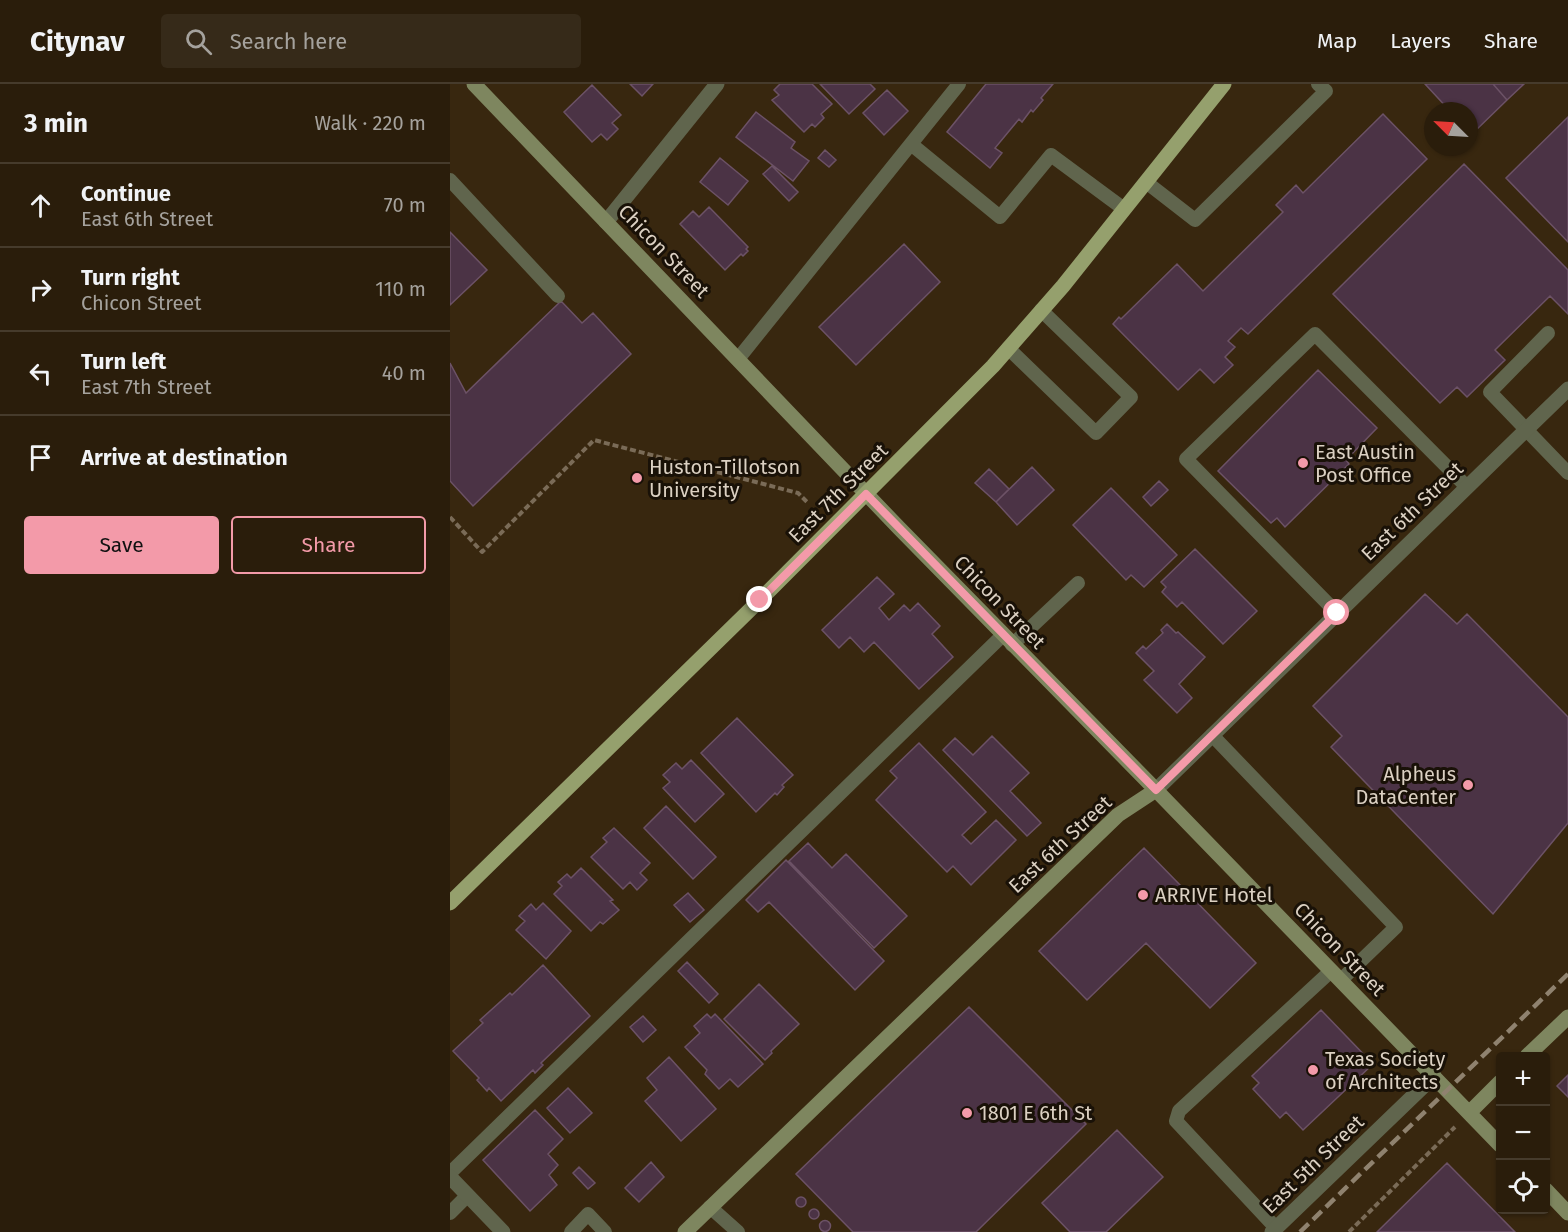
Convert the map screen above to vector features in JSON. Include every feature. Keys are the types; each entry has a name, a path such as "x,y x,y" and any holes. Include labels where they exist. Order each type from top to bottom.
{"main road":[{"name":"East 7th Street","path":"450,903 719,641 993,366 1063,286 1224,84"}],"street":[{"path":"606,222 717,84"},
{"name":"Chicon Street","path":"476,85 866,494 1496,1141"},
{"name":"East 6th Street","path":"685,1232 1118,815 1156,790 1568,389"},
{"path":"1531,1052 1568,1017"},
{"name":"East 5th Street","path":"1274,1230 1434,1076"},
{"path":"1469,1113 1496,1086"},
{"path":"450,1177 503,1232"},
{"path":"1550,1195 1568,1213"}],"lane":[{"path":"738,359 959,84"},
{"path":"1146,182 1195,220 1326,91 1318,84"},
{"path":"911,144 1000,217 1051,155 1124,209"},
{"path":"450,180 558,296"},
{"path":"1008,348 1096,433 1131,397 1041,310"},
{"path":"1337,613 1186,459 1315,333 1467,487"},
{"path":"1548,333 1490,392 1568,473"},
{"path":"450,1173 1008,640 1078,583"},
{"path":"1212,735 1396,927 1336,975 1179,1111 1176,1121 1274,1230"},
{"path":"450,1213 467,1196"},
{"path":"710,1207 738,1232"},
{"path":"571,1232 588,1214 605,1232"}],"path":[{"path":"450,517 482,552 594,440 798,493 808,503"},
{"path":"1349,1232 1469,1113"}],"building":[{"path":"630,84 653,84 642,96"},
{"path":"780,84 812,84 832,104 821,114 824,118 815,127 812,124 804,132 772,100 779,95 774,90"},
{"path":"820,84 870,84 875,89 849,114"},
{"path":"986,84 1053,84 1033,112 1031,110 1022,122 1019,119 995,148 1002,153 990,168 947,132"},
{"path":"1425,84 1493,84 1507,100 1478,128 1478,102 1442,102"},
{"path":"1493,84 1524,84 1507,100"},
{"path":"592,85 621,115 612,123 618,129 607,140 601,134 592,142 564,112"},
{"path":"887,90 908,111 884,135 863,113"},
{"path":"756,112 795,142 791,148 809,161 793,181 736,137"},
{"path":"1383,114 1427,159 1248,334 1241,328 1228,341 1235,347 1225,357 1233,365 1214,383 1200,369 1178,390 1113,324 1119,317 1121,319 1177,264 1203,291 1283,212 1276,205 1296,185 1303,193"},
{"path":"1568,117 1568,242 1506,178"},
{"path":"825,150 836,160 829,167 818,158"},
{"path":"720,158 748,181 728,205 700,182"},
{"path":"1464,164 1568,270 1568,314 1550,296 1495,350 1505,360 1467,397 1457,387 1440,403 1333,294"},
{"path":"772,166 798,192 789,201 763,174"},
{"path":"709,207 748,247 746,249 748,251 743,256 741,254 725,270 680,224 693,211 699,217"},
{"path":"450,232 487,270 450,305"},
{"path":"904,244 940,282 856,365 819,327"},
{"path":"561,301 582,323 593,313 631,354 473,506 450,481 450,363 466,393"},
{"path":"1318,370 1377,428 1346,460 1349,464 1285,527 1277,518 1271,523 1218,471"},
{"path":"1032,467 1054,490 1017,525 996,502"},
{"path":"989,469 1009,489 996,502 975,483"},
{"path":"1159,481 1168,490 1151,506 1143,497"},
{"path":"1111,488 1177,555 1144,587 1131,575 1126,580 1073,525"},
{"path":"1195,549 1257,611 1223,644 1182,602 1177,607 1162,592 1166,587 1161,582"},
{"path":"877,577 894,594 879,608 889,620 904,605 910,611 918,603 940,626 932,634 953,657 919,689 874,642 864,652 850,637 839,648 822,630"},
{"name":"Alpheus DataCenter","path":"1425,594 1457,624 1467,614 1568,717 1568,823 1493,914 1331,747 1342,736 1313,706"},
{"path":"1167,624 1205,657 1179,684 1192,698 1177,713 1144,680 1154,671 1136,653 1143,646 1146,649 1163,633 1161,630"},
{"path":"737,718 793,775 782,785 784,787 777,795 775,793 756,812 701,753"},
{"path":"992,736 1029,773 1010,791 1041,823 1027,836 943,750 955,738 973,755"},
{"path":"919,743 986,812 962,835 971,844 996,820 1016,840 971,885 953,866 947,872 876,800 897,778 890,771"},
{"path":"691,760 724,794 695,822 663,788 670,782 663,775 676,763 682,769"},
{"path":"666,806 716,857 693,879 644,828"},
{"path":"614,828 650,863 640,873 647,880 637,890 630,882 623,889 591,857 607,842 603,838"},
{"path":"808,843 832,868 846,854 907,916 874,948 789,861"},
{"name":"ARRIVE Hotel","path":"1144,848 1256,963 1210,1008 1146,943 1087,1000 1039,951"},
{"path":"786,860 884,961 855,990 769,902 758,912 746,900"},
{"path":"581,868 613,900 610,901 619,910 603,924 600,922 591,931 554,894 562,886 558,882 567,874 571,878"},
{"path":"688,893 704,910 690,922 674,905"},
{"path":"543,903 571,931 546,959 516,930 525,921 519,916 531,904 536,910"},
{"path":"687,962 718,994 709,1003 678,971"},
{"path":"543,965 590,1016 541,1063 543,1065 535,1073 533,1070 501,1101 489,1088 487,1091 477,1080 479,1078 453,1051 483,1023 480,1020 510,993 512,995"},
{"path":"759,984 799,1024 771,1051 772,1053 765,1060 724,1019"},
{"name":"1801 E 6th St","path":"969,1007 1086,1124 976,1232 853,1232 796,1174"},
{"name":"Texas Society of Architects","path":"1321,1010 1373,1064 1303,1130 1286,1112 1280,1118 1253,1089 1259,1083 1252,1076"},
{"path":"707,1014 711,1018 715,1014 763,1064 738,1087 730,1079 719,1089 705,1074 707,1070 685,1047 700,1033 694,1026"},
{"path":"643,1016 656,1030 643,1042 630,1027"},
{"path":"669,1057 716,1109 681,1141 645,1101 657,1090 647,1078"},
{"path":"1568,1075 1568,1097 1557,1086"},
{"path":"568,1088 592,1113 570,1133 547,1108"},
{"path":"535,1110 563,1139 548,1154 558,1165 549,1175 557,1185 530,1211 483,1160"},
{"path":"1117,1130 1163,1177 1106,1232 1070,1232 1042,1203"},
{"path":"651,1162 664,1177 639,1202 625,1188"},
{"path":"1447,1163 1515,1232 1377,1232"},
{"path":"579,1167 595,1183 588,1189 573,1173"},
{"path":"801,1197 805,1198 805,1206 801,1207 797,1206 796,1202 797,1198"},
{"path":"814,1209 818,1210 818,1218 814,1219 810,1218 809,1214 810,1210"},
{"path":"825,1221 829,1222 829,1230 825,1231 821,1230 820,1226 821,1222"}],"railway":[{"path":"1300,1232 1568,974"}],"place":[{"name":"East Austin Post Office","path":"1303,463"},
{"name":"Huston-Tillotson University","path":"637,478"},
{"name":"Alpheus DataCenter","path":"1468,785"},
{"name":"ARRIVE Hotel","path":"1143,895"},
{"name":"Texas Society of Architects","path":"1313,1070"},
{"name":"1801 E 6th St","path":"967,1113"}],"route":[{"path":"760,600 866,494 1156,790 1337,613"}]}
